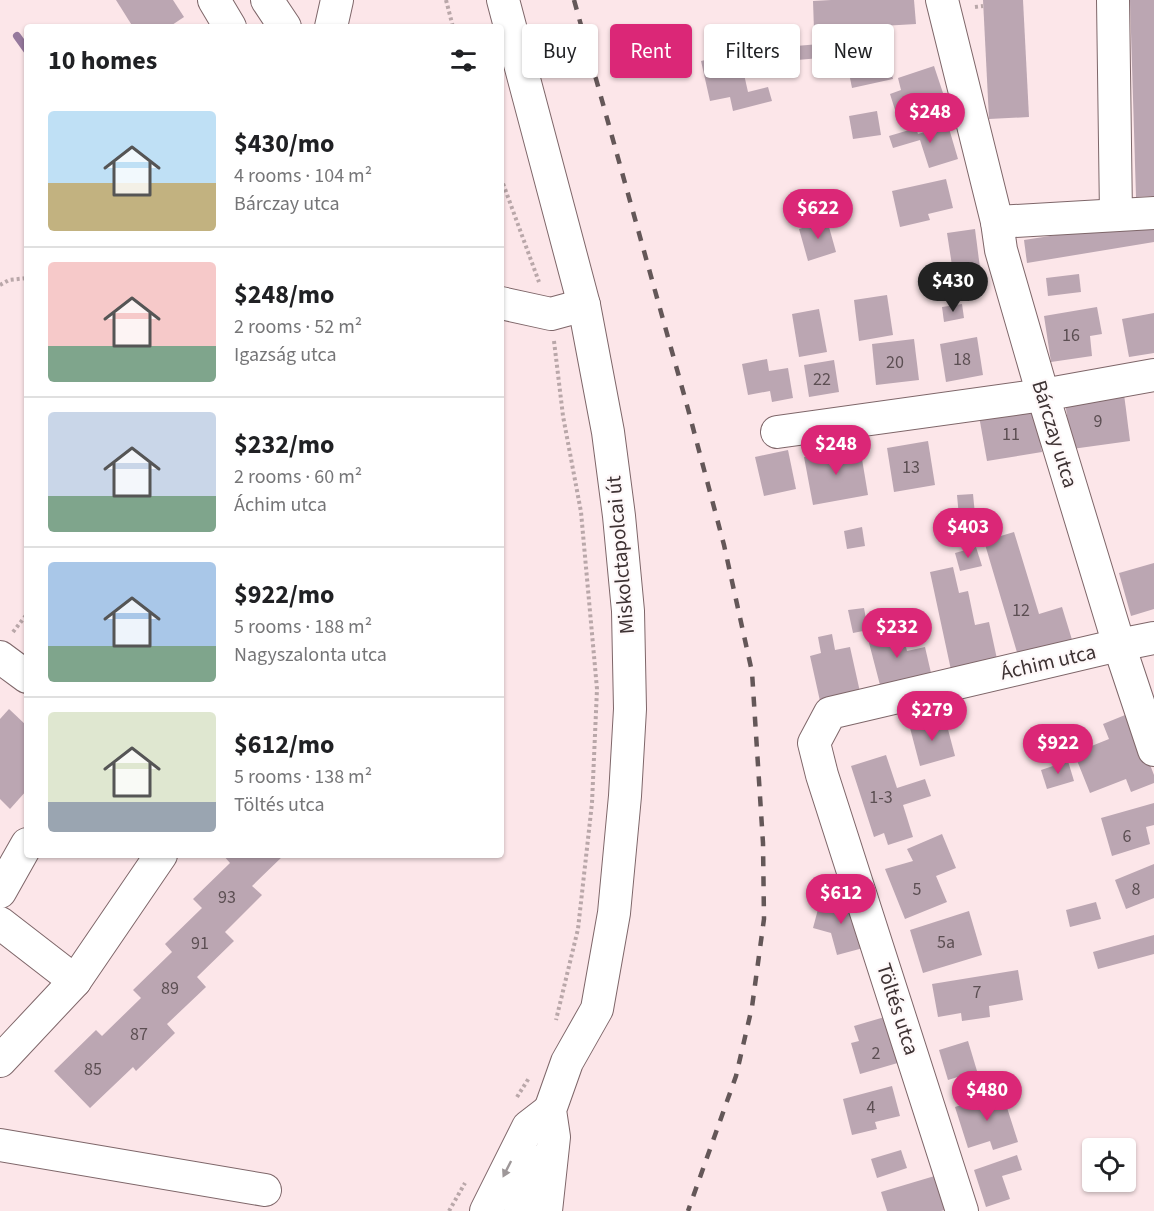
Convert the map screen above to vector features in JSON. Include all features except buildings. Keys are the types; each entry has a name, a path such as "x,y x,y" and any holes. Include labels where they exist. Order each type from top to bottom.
{"street":[{"path":"214,0 228,24"},
{"path":"267,0 283,24"},
{"path":"332,24 337,0"},
{"name":"Miskolctapolcai út","path":"503,0 584,305 608,432 628,611 630,709 625,796 614,913 597,1009 567,1062 552,1123 520,1211"},
{"name":"Bárczay utca","path":"942,0 997,222 1001,250 1119,645 1154,750"},
{"path":"1113,0 1116,215"},
{"path":"997,222 1154,213"},
{"path":"504,304 551,314 584,305"},
{"path":"777,432 1043,395 1154,375"},
{"name":"Áchim utca","path":"872,703 1154,638"},
{"path":"0,657 24,675"},
{"name":"Töltés utca","path":"872,703 830,713 814,743 822,775 962,1211"},
{"path":"0,892 24,849"},
{"path":"0,1060 75,981 159,858"},
{"path":"0,923 75,981"},
{"path":"486,1211 528,1127 552,1123 551,1176 546,1211"},
{"path":"0,1145 265,1190"}],"path":[{"path":"446,0 452,24"},
{"path":"975,7 983,6"},
{"path":"504,186 551,314 562,416 581,512 597,689 592,803 578,929 555,1025"},
{"path":"0,285 9,280 24,278"},
{"path":"513,1103 531,1075"},
{"path":"449,1211 466,1181"}],"waterway":[{"path":"17,36 24,46"}],"railway":[{"path":"574,0 688,409 724,545 752,672 763,843 764,919 752,1007 736,1076 688,1211"}]}
